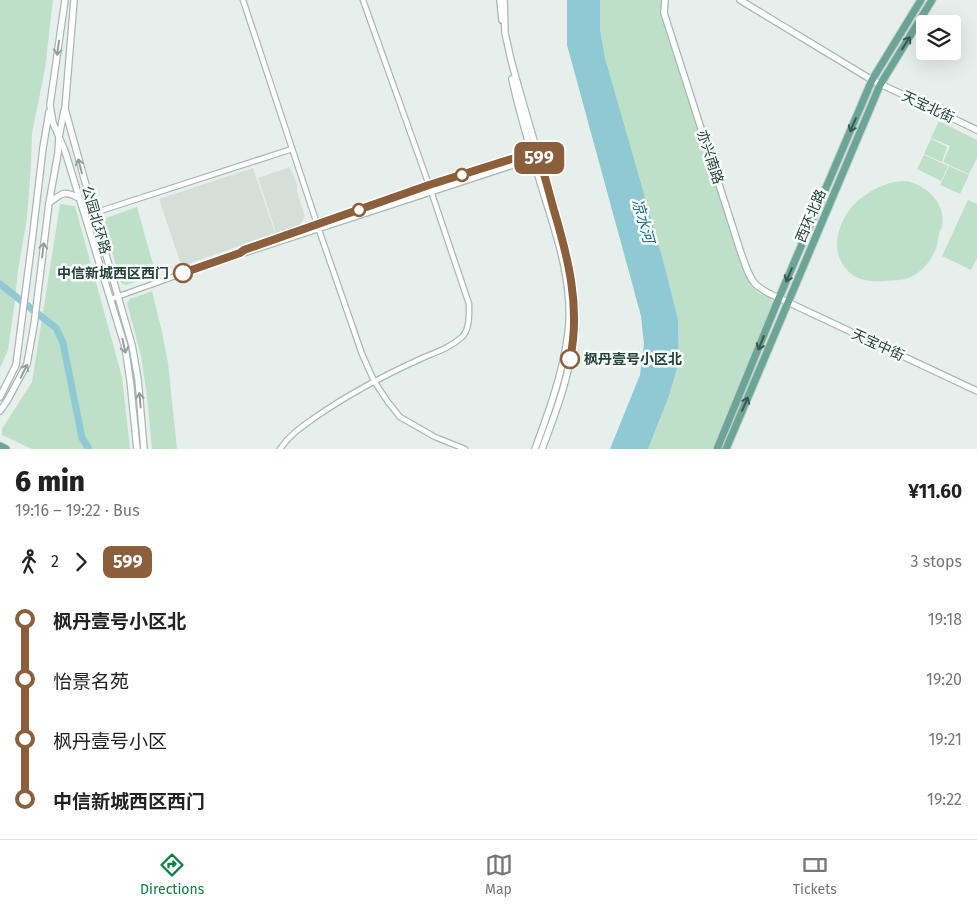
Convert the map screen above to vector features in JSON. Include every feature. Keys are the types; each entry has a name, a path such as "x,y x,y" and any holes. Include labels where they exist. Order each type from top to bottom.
{"main road":[{"name":"西环北路","path":"717,449 872,80 921,0"},
{"name":"西环北路","path":"726,449 880,84 932,0"},
{"path":"0,446 6,449"}],"street":[{"name":"公园北环路","path":"0,397 16,365 65,0"},
{"name":"公园北环路","path":"0,411 8,401 28,364 49,203 58,153 58,137 65,109 74,0"},
{"path":"243,0 318,228 362,354 374,380 400,417 435,437 465,449"},
{"path":"280,449 295,431 374,380 420,358 443,350 463,336 469,324 469,304 363,0"},
{"path":"500,0 504,39 518,105 566,251 574,293 575,316 572,350 556,413 542,449"},
{"path":"504,0 505,32 510,60 561,251 569,309 568,332 562,370 535,449"},
{"name":"亦兴南路","path":"665,0 664,13 750,277 756,286 764,292 779,298"},
{"name":"天宝北街","path":"743,1 872,80 977,130"},
{"name":"公园北环路","path":"50,105 53,123 66,151 125,347 137,449"},
{"name":"公园北环路","path":"65,109 132,344 138,379 144,449"},
{"path":"94,213 292,149"},
{"path":"318,228 429,185 535,155"},
{"path":"111,299 240,253 245,253 431,192 535,155"},
{"path":"49,203 64,193 80,198"},
{"name":"天宝中街","path":"779,298 977,391"}],"shaded area":[{"path":"290,167 297,184 297,192 305,216 300,225 276,233 258,178"},
{"path":"253,168 275,233 185,265 181,264 159,199"}],"green space":[{"path":"0,0 53,0 45,69 32,133 27,218 8,350 0,368"},
{"path":"600,0 661,0 661,16 744,272 754,289 773,302 712,449 648,449 669,396 679,362 678,319 605,58 600,29"},
{"path":"939,121 977,140 977,158 969,174 943,162 950,146 931,138"},
{"path":"931,139 947,147 942,162 924,154"},
{"path":"924,155 948,166 941,181 917,169"},
{"path":"949,166 969,175 960,194 940,185"},
{"path":"906,181 928,191 938,203 941,211 942,227 933,255 923,268 908,278 874,281 857,277 849,272 842,263 838,253 837,242 843,221 856,203 869,193 889,183"},
{"path":"968,200 977,204 977,258 971,270 942,256"},
{"path":"60,204 75,206 122,377 130,449 32,449 2,435 2,429 32,382"},
{"path":"137,207 156,275 126,285 121,283 103,221 106,218"},
{"path":"152,291 168,363 177,449 152,449 141,356 127,303 130,299"}],"water":[{"name":"凉水河","path":"567,0 600,0 600,29 605,58 678,319 679,362 669,396 648,449 610,449 640,375 644,344 641,316 567,45"}],"waterway":[{"path":"0,284 56,328 63,343 82,438 89,449"}],"bus line":[{"name":"599","path":"183,273 429,185 537,151 566,251 574,293 574,334 570,359"}],"place":[{"name":"中信新城西区西门","path":"183,273"},
{"name":"枫丹壹号小区北","path":"570,359"}]}
